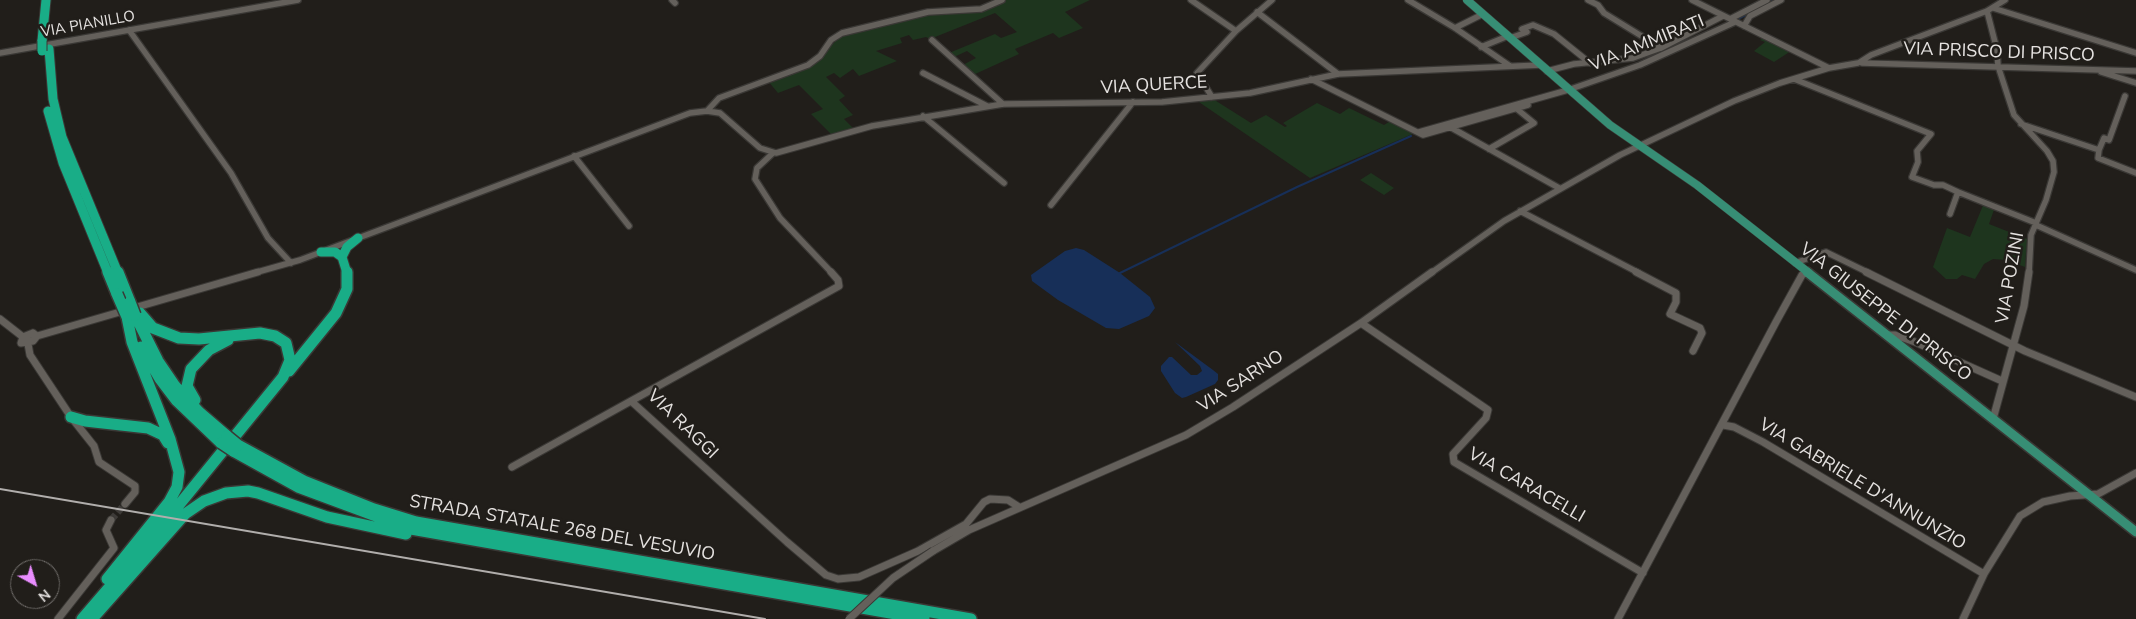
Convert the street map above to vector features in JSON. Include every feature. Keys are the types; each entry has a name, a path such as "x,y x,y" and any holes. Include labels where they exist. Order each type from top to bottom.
{"highway":[{"name":"STRADA STATALE 268 DEL VESUVIO","path":"46,0 46,100 55,140 117,294 134,315"},
{"name":"STRADA STATALE 268 DEL VESUVIO","path":"52,0 45,45 53,98 62,138 120,280 132,302 140,347 168,390 192,417 224,440 298,487 369,515 411,529 504,547 924,619"},
{"path":"82,619 160,527 341,305 348,281 342,256 347,246 360,237"},
{"path":"321,252 335,252 342,256"},
{"path":"134,315 153,328 179,338 199,339 250,333 268,334 286,343 290,354 290,360 283,377"},
{"path":"75,619 173,494 179,472 132,342 134,315"},
{"path":"224,440 190,395 187,380 195,363 209,350 226,340 250,333"},
{"path":"71,417 92,422 157,431 171,447"},
{"path":"80,427 85,423 92,422"},
{"name":"STRADA STATALE 268 DEL VESUVIO","path":"236,448 304,481 374,509 416,522 971,619"},
{"path":"90,619 185,514 204,501 231,492 258,493 315,514 356,524 462,544 504,547"},
{"path":"90,619 160,527"}],"main road":[{"name":"VIA GIUSEPPE DI PRISCO","path":"1467,0 1610,125 1697,185 2136,532"}],"street":[{"name":"VIA PIANILLO","path":"0,53 298,0"},
{"path":"707,111 718,98 808,66 820,56 831,40 842,33 928,12 981,9 1002,0"},
{"path":"1191,0 1236,31"},
{"path":"1212,97 1197,73 1236,31 1272,0"},
{"path":"1408,0 1455,28 1510,66"},
{"path":"1588,0 1598,6 1604,13 1661,48"},
{"path":"1692,0 1829,68"},
{"name":"VIA AMMIRATI","path":"1535,99 1568,90 1640,65 1687,45 1767,0"},
{"path":"1744,26 1750,16 1781,0"},
{"path":"1639,146 1734,101 1829,68 1860,63 1871,55 1990,10 2005,0"},
{"path":"1990,10 2136,53"},
{"name":"VIA POZINI","path":"1990,10 1998,50 1998,66 2011,108 2021,123 2047,151 2053,161 2054,172 2046,200 2031,235 2030,267 2014,345 2002,381 1993,419"},
{"path":"1256,12 1338,74"},
{"path":"1455,28 1483,14"},
{"name":"VIA AMMIRATI","path":"1544,68 1633,58 1661,48 1723,16"},
{"name":"VIA AMMIRATI","path":"1509,37 1526,33 1522,28 1533,25 1554,34 1590,63"},
{"path":"129,30 231,173 268,238 291,263"},
{"path":"1481,47 1509,37"},
{"path":"932,40 1003,104"},
{"path":"1677,40 1687,45"},
{"path":"1633,58 1640,65"},
{"name":"VIA PRISCO DI PRISCO","path":"1860,63 2136,71"},
{"name":"VIA QUERCE","path":"773,153 788,152 872,126 1003,104 1162,102 1262,90 1310,78 1338,74 1510,66 1544,68"},
{"path":"2091,69 2136,83"},
{"path":"923,73 986,106"},
{"path":"1310,78 1425,135 1517,109 1533,102 1535,99"},
{"path":"1794,79 1931,134 1917,151 1918,162 1912,177 1934,185 1943,185 2036,224 2136,270"},
{"path":"2125,96 2109,140 2104,138 2098,158 2136,173"},
{"path":"1419,132 1535,99"},
{"path":"1051,205 1134,102"},
{"path":"1489,149 1534,123 1517,109"},
{"path":"23,337 21,343 28,344 37,336 291,263 676,117 714,111 727,117 760,148 773,153"},
{"path":"923,116 1004,182"},
{"path":"2021,123 2099,150"},
{"path":"1445,124 1559,188"},
{"name":"VIA SARNO","path":"849,619 893,578 969,530 1186,435 1233,407 1361,322 1520,211 1639,146"},
{"name":"VIA RAGGI","path":"773,153 756,168 755,179 780,218 838,280 839,286 631,401 794,548 826,575 838,579 859,577 918,551 966,524 984,502 990,499 1008,500 1019,507"},
{"path":"574,156 629,226"},
{"path":"1950,214 1958,192"},
{"path":"1520,211 1676,293 1676,302 1670,314 1700,328 1702,332 1702,336 1693,351"},
{"path":"1795,263 1826,252 2014,345 2136,397"},
{"path":"1618,619 1723,425 1776,322 1802,276 1807,272"},
{"path":"0,319 23,337"},
{"name":"VIA CARACELLI","path":"1361,322 1488,410 1486,418 1453,454 1454,462 1643,573"},
{"path":"23,337 33,334 37,336"},
{"path":"1885,335 1895,335 1914,342 2002,381"},
{"path":"28,344 30,355 71,417 94,446 98,462 132,482 135,486 135,492 124,504"},
{"path":"512,467 631,401"},
{"name":"VIA GABRIELE D'ANNUNZIO","path":"1723,425 1734,427 1763,442 1984,574"},
{"path":"1963,619 1984,574 2020,516 2043,502 2070,496 2091,496 2136,473"},
{"path":"58,619 114,548 106,530 111,520"}],"green space":[{"path":"1005,0 1090,0 1065,12 1083,28 1059,38 1053,33 1015,49 1019,54 973,75 961,66 976,58 967,51 954,57 949,53 995,34 1001,38 1017,32 995,13 930,39 926,37 913,40 909,35 900,38 902,43 876,51 897,61 859,76 853,69 840,78 834,73 826,77 845,96 839,100 853,115 844,119 854,129 832,135 811,114 823,109 799,85 778,93 768,81 822,56 840,36 923,14 974,12"},
{"path":"1764,37 1791,51 1774,62 1754,51 1765,42 1760,40"},
{"path":"1213,99 1251,123 1266,115 1285,127 1287,126 1283,123 1317,103 1340,114 1349,108 1384,125 1392,120 1415,133 1310,178 1196,100"},
{"path":"1371,173 1394,188 1384,195 1360,180"},
{"path":"1984,203 1995,207 1989,224 2027,239 2025,267 2006,260 1993,259 1984,264 1975,279 1962,275 1957,279 1946,279 1933,267 1947,228 1970,237"}],"water":[{"path":"1076,248 1084,250 1120,273 1150,297 1155,308 1149,316 1119,329 1106,328 1058,300 1032,281 1031,275 1065,251"},
{"path":"1175,342 1218,374 1218,380 1215,384 1182,398 1175,393 1161,371 1161,366 1169,357 1172,357 1191,375 1197,375 1202,371 1200,366"}],"waterway":[{"path":"1736,20 1774,0"},
{"path":"1120,273 1297,187 1411,136"}],"tunnel":[{"path":"111,520 125,504"}],"railway":[{"path":"0,489 765,619"}]}
